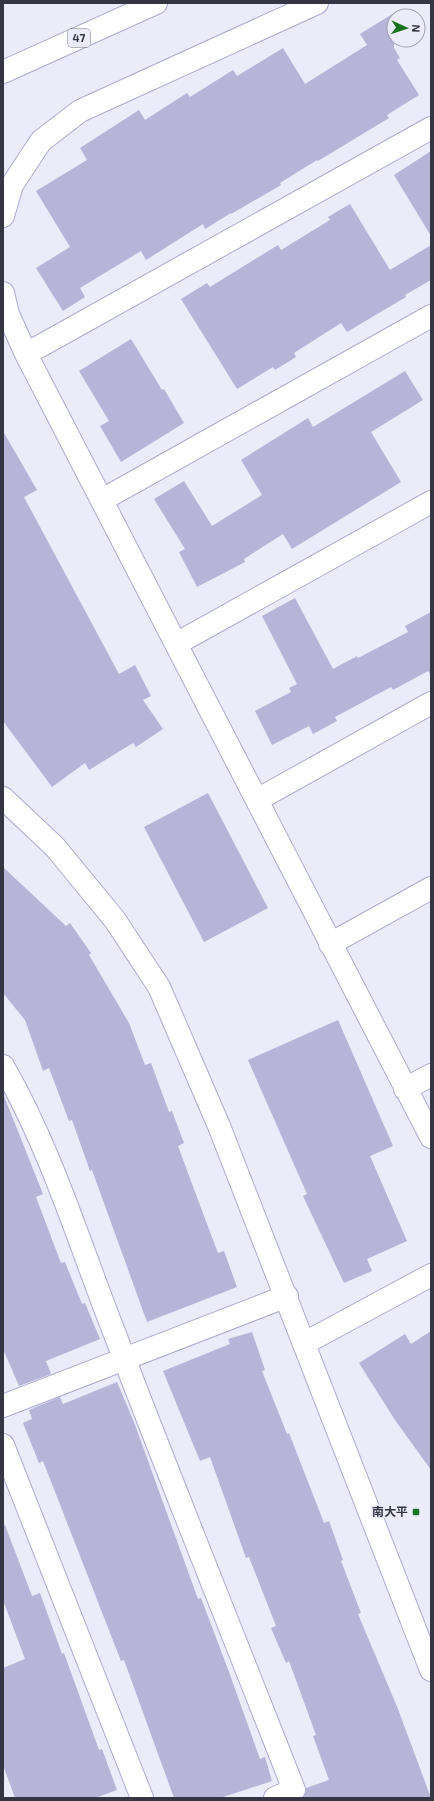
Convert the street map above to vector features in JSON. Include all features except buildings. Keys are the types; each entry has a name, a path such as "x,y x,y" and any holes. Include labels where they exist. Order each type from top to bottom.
{"street":[{"name":"47","path":"3,72 156,3"},
{"path":"3,216 12,184 41,141 80,111 317,3"},
{"path":"26,354 431,128"},
{"path":"3,293 8,314 26,354 431,1137"},
{"path":"102,500 431,316"},
{"path":"176,644 431,502"},
{"path":"257,800 431,703"},
{"path":"3,798 55,847 116,920 160,987 219,1126 287,1296 431,1670"},
{"path":"330,944 431,888"},
{"path":"3,1066 22,1098 48,1158 124,1359 294,1790 275,1798"},
{"path":"406,1089 431,1075"},
{"path":"305,1343 431,1275"},
{"path":"3,1406 287,1296"},
{"path":"3,1445 142,1798"}],"place":[{"name":"南大平","path":"416,1512"}]}
